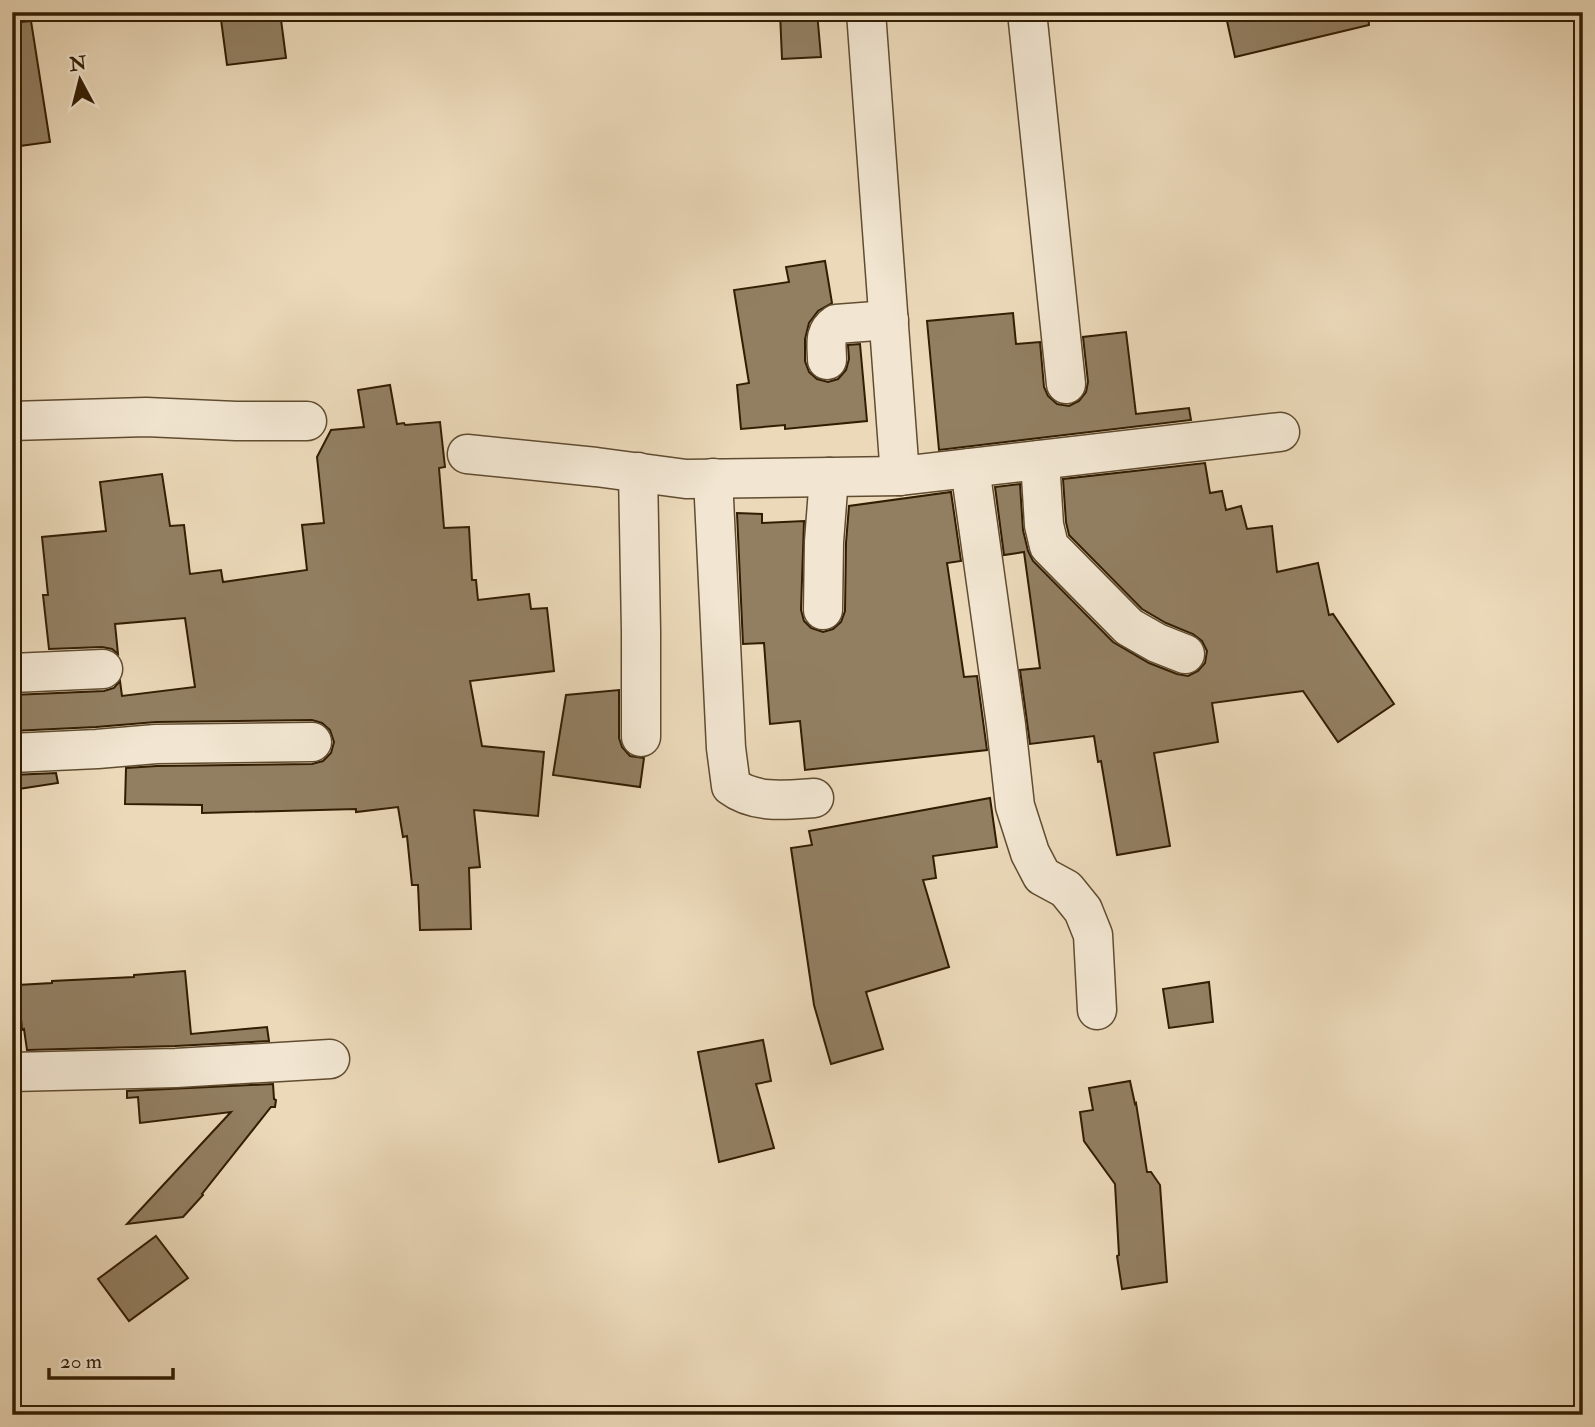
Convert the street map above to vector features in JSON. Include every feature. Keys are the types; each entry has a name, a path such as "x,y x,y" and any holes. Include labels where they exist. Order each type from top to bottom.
{"street":[{"path":"866,12 900,476"},
{"path":"1027,12 1066,384"},
{"path":"827,360 827,336 829,329 836,324 889,320"},
{"path":"12,421 146,417 307,421"},
{"path":"467,454 686,479 900,476 1280,432"},
{"path":"1040,460 1044,525 1049,547 1129,627 1157,643 1185,654"},
{"path":"970,468 1015,806 1030,853 1042,876 1066,889 1083,910 1093,934 1097,1010"},
{"path":"638,472 641,737"},
{"path":"824,610 824,542 829,477"},
{"path":"713,478 726,748 731,786 743,795 775,800 814,798"},
{"path":"12,673 103,670"},
{"path":"12,753 156,744 312,742"},
{"path":"12,1072 176,1068 330,1059"}],"building":[{"path":"220,12 280,12 286,58 227,65"},
{"path":"780,12 817,12 821,57 782,59"},
{"path":"1225,12 1368,12 1369,25 1235,57"},
{"path":"31,21 50,142 12,147 12,23"},
{"path":"825,261 832,303 818,311 809,323 805,339 805,361 809,372 817,379 828,382 838,379 846,370 849,359 848,345 860,344 867,421 785,429 785,425 741,429 737,385 749,383 734,290 789,282 786,267"},
{"path":"1013,313 1016,344 1040,342 1044,387 1048,396 1057,404 1069,406 1079,401 1086,392 1088,382 1083,337 1126,332 1136,414 1189,408 1191,420 939,450 927,321"},
{"path":"390,385 397,424 440,422 445,467 439,468 444,528 469,527 472,580 476,580 478,600 529,594 531,609 547,608 554,671 470,681 482,746 544,752 538,816 474,810 480,867 469,868 471,929 420,930 418,885 412,885 407,836 403,837 398,807 356,812 356,809 202,813 202,805 125,804 126,768 312,764 323,761 331,753 334,742 330,730 322,723 312,720 156,722 12,731 12,695 104,691 114,688 120,681 122,696 195,687 185,618 115,624 118,654 112,649 102,647 49,649 43,595 48,595 42,537 106,531 100,482 162,474 170,526 184,525 190,574 221,570 223,582 307,570 302,525 324,523 317,457 331,430 364,427 358,390"},
{"path":"1205,463 1210,493 1222,491 1226,510 1241,506 1247,529 1272,526 1277,572 1318,563 1329,615 1333,614 1394,704 1338,742 1303,691 1212,703 1218,742 1154,753 1170,846 1117,855 1101,761 1098,762 1094,736 1030,744 1020,670 1040,668 1024,552 1004,555 995,487 1020,484 1023,530 1033,561 1113,642 1149,663 1188,676 1198,671 1205,663 1207,651 1202,641 1142,609 1069,535 1063,479"},
{"path":"951,492 961,561 947,563 964,677 977,676 987,750 805,770 800,721 770,724 764,643 743,644 737,513 762,514 762,523 804,521 801,610 804,621 811,628 823,632 833,629 841,622 845,611 849,506"},
{"path":"619,690 619,738 622,747 630,756 644,758 640,787 553,775 566,695"},
{"path":"56,773 58,783 12,790 12,775"},
{"path":"990,798 997,847 933,856 936,878 923,880 949,967 866,992 883,1049 831,1064 814,1005 791,848 812,845 809,831"},
{"path":"185,971 191,1034 267,1027 269,1041 27,1050 24,1029 22,1030 18,985"},
{"path":"1209,982 1213,1022 1169,1028 1163,989"},
{"path":"763,1040 771,1081 756,1084 774,1148 719,1162 698,1052"},
{"path":"1130,1081 1147,1172 1151,1172 1160,1185 1167,1282 1122,1289 1117,1256 1115,1184 1084,1141 1080,1112 1093,1110 1089,1088"},
{"path":"273,1084 275,1107 271,1107 183,1217 127,1224 231,1112 140,1123 138,1097 127,1098 127,1091"},
{"path":"156,1236 188,1278 129,1321 98,1279"}]}
